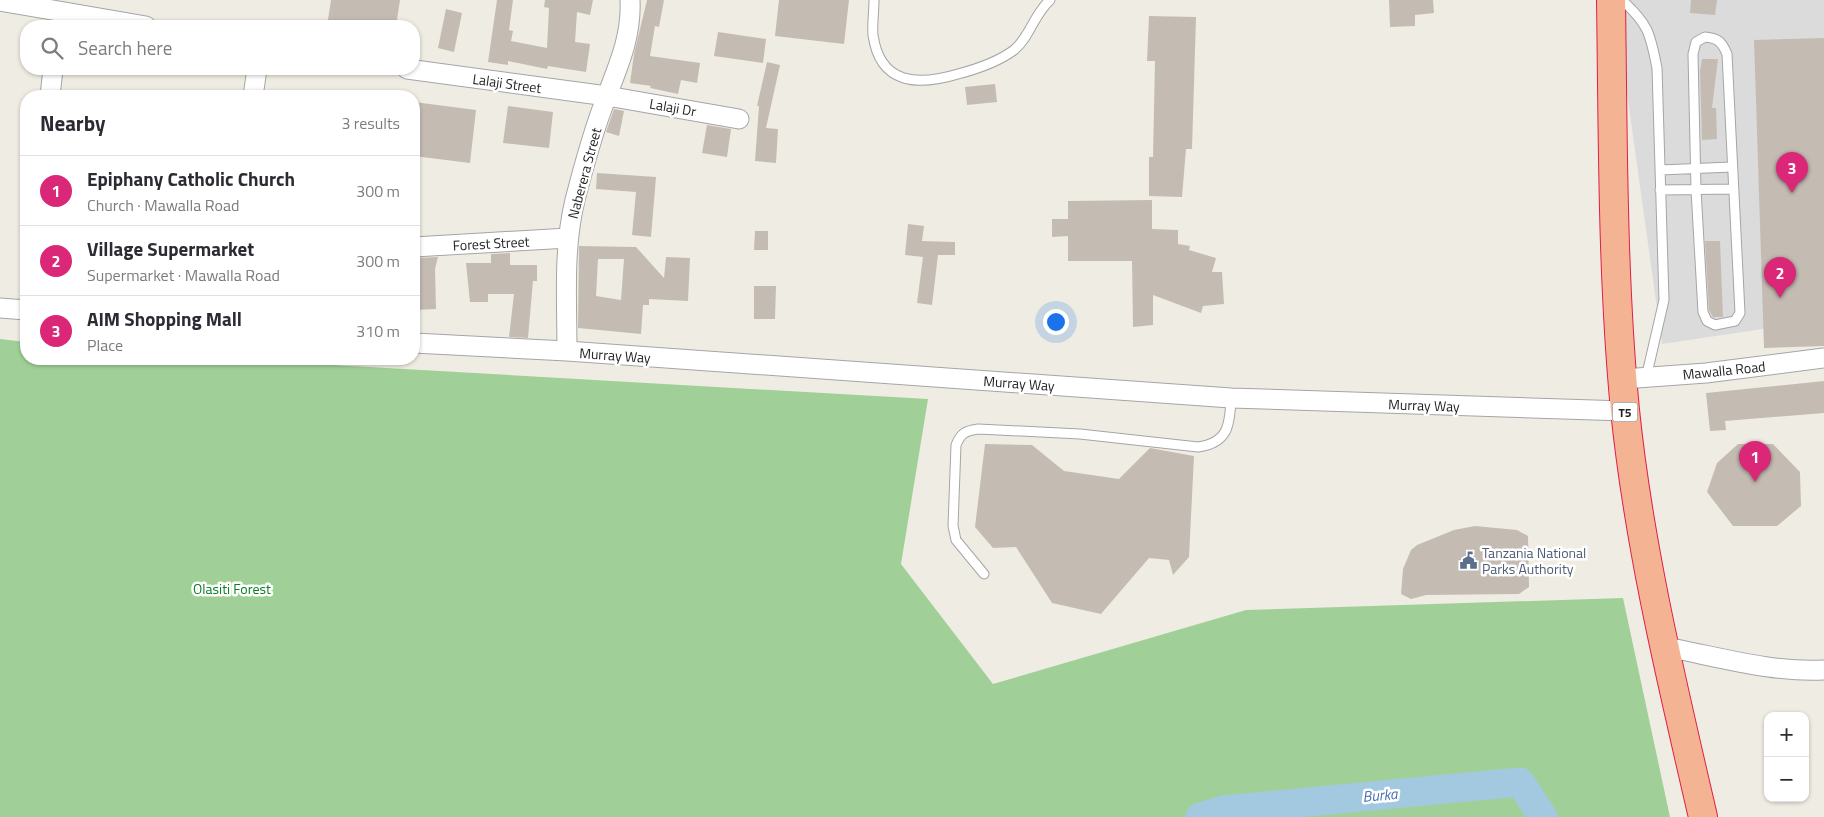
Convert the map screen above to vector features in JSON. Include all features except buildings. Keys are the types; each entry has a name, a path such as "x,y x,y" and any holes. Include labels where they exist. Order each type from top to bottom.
{"highway":[{"name":"T5","path":"1610,0 1616,255 1634,378 1625,411 1640,514 1665,646 1703,817"}],"street":[{"name":"Naberera Street","path":"567,351 568,238 575,201 607,96 616,77 624,48 630,21 630,0"},
{"path":"0,1 58,19 71,20"},
{"name":"Lalaji Street","path":"420,71 607,96"},
{"path":"51,90 52,75"},
{"path":"255,90 256,75"},
{"name":"Lalaji Dr","path":"607,96 739,119"},
{"name":"Forest Street","path":"420,247 568,238"},
{"path":"0,308 20,310"},
{"name":"Murray Way","path":"420,343 567,351 1231,398 1625,411"},
{"name":"Mawalla Road","path":"1634,378 1824,358"},
{"path":"1665,646 1763,665 1792,669 1824,670"}],"lane":[{"path":"874,0 873,34 877,50 895,75 908,81 934,80 988,65 1014,50 1022,42 1042,6 1050,0"},
{"path":"1622,0 1642,19 1651,38 1657,68 1664,300 1634,378"},
{"path":"1705,37 1714,38 1722,43 1727,54 1732,167 1740,313 1735,321 1715,325 1707,322 1703,312 1696,190 1693,54 1696,42 1705,37"},
{"path":"1660,170 1732,167"},
{"path":"1660,190 1734,189"},
{"path":"984,574 956,540 953,526 956,445 960,435 966,431 978,429 1080,434 1198,448 1210,446 1221,440 1226,432 1230,416 1231,398"}],"shaded area":[{"path":"1614,0 1824,0 1824,320 1662,344"}],"green space":[{"name":"Olasiti Forest","path":"0,339 20,341 20,365 333,365 928,399 901,564 993,684 1246,610 1623,598 1670,817 0,817"}],"waterway":[{"name":"Burka","path":"1200,817 1223,810 1520,782 1543,817"}],"place":[{"name":"AIM Shopping Mall","path":"1792,193"},
{"name":"Village Supermarket","path":"1780,298"},
{"name":"Epiphany Catholic Church","path":"1755,482"},
{"name":"Tanzania National Parks Authority","path":"1468,560"}]}
